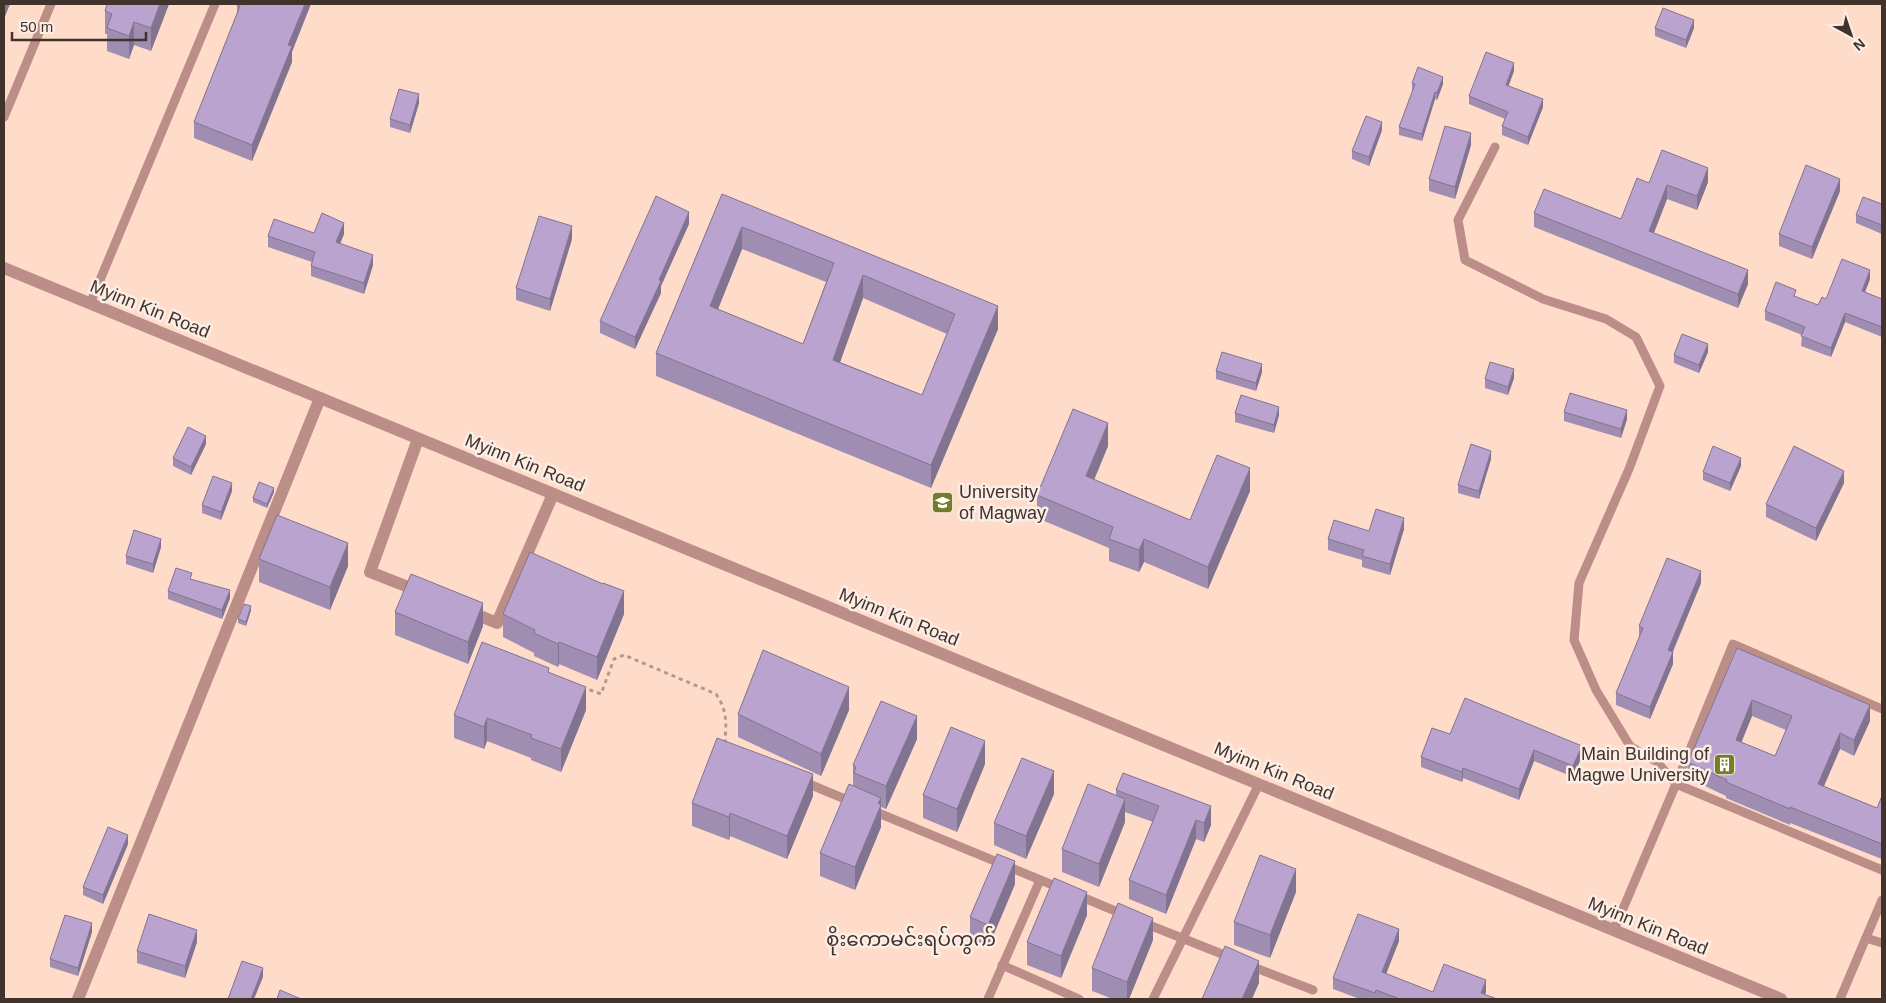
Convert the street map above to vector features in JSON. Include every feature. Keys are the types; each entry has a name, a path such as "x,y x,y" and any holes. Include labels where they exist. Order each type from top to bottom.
{"street":[{"name":"Myinn Kin Road","path":"4,268 1781,999"},
{"path":"78,999 320,398"},
{"path":"418,439 370,572 434,597"},
{"path":"452,605 497,623 553,494"}],"lane":[{"path":"4,117 52,4"},
{"path":"90,304 215,4"},
{"path":"1495,148 1458,220 1465,260 1543,299 1606,319 1636,337 1660,386 1629,470 1579,583 1574,640 1596,690 1630,746 1657,762 1676,784 1882,870"},
{"path":"1614,930 1733,644 1882,709"},
{"path":"796,778 1129,917"},
{"path":"1153,999 1259,784"},
{"path":"988,999 1040,880"},
{"path":"1840,999 1882,900"},
{"path":"1138,921 1313,990"},
{"path":"1866,938 1882,943"},
{"path":"1002,965 1079,999"}],"path":[{"path":"573,683 601,694 614,659 624,655 704,688 716,694 723,705 727,720 724,748"}],"building":[{"path":"107,4 160,4 151,28 134,22 129,36 107,28 112,14 105,11"},
{"path":"237,4 305,4 288,45 292,46 252,145 194,122 240,6"},
{"path":"1663,8 1694,20 1686,40 1655,28"},
{"path":"1486,52 1514,63 1506,85 1543,99 1528,137 1502,126 1508,112 1469,96"},
{"path":"1418,67 1443,77 1437,93 1435,92 1422,134 1399,127 1415,84 1412,83"},
{"path":"399,89 419,94 410,125 390,119"},
{"path":"1366,116 1382,122 1369,157 1352,151"},
{"path":"1445,126 1471,133 1455,187 1429,179"},
{"path":"1662,150 1708,168 1697,196 1667,185 1649,231 1748,270 1738,294 1534,213 1544,189 1621,219 1637,178 1649,183"},
{"path":"1806,165 1840,179 1812,247 1779,234"},
{"path":"722,194 998,306 931,465 656,353","holes":["742,227 834,263 803,344 710,306","863,275 955,314 922,395 833,360"]},
{"path":"656,196 689,212 659,280 661,281 635,337 600,321"},
{"path":"1863,197 1882,204 1882,225 1856,215"},
{"path":"322,213 344,223 336,242 373,255 364,283 311,266 315,252 268,236 274,219 314,233"},
{"path":"539,216 572,226 550,299 516,288"},
{"path":"1842,259 1870,270 1862,291 1882,299 1882,327 1845,313 1831,348 1801,336 1805,327 1765,311 1776,282 1796,290 1794,296 1818,305 1822,297 1826,299"},
{"path":"1682,334 1708,344 1699,365 1674,355"},
{"path":"1222,352 1262,364 1256,383 1216,371"},
{"path":"1490,362 1514,369 1508,387 1485,379"},
{"path":"1570,393 1627,410 1621,429 1564,412"},
{"path":"1241,395 1279,407 1274,425 1235,413"},
{"path":"1073,409 1108,423 1086,476 1190,520 1217,455 1250,468 1208,567 1144,539 1139,550 1109,539 1113,527 1037,495"},
{"path":"188,427 206,436 191,467 173,458"},
{"path":"1471,444 1491,451 1479,491 1458,485"},
{"path":"1713,446 1741,458 1730,483 1703,472"},
{"path":"1794,446 1844,471 1816,528 1766,504"},
{"path":"213,476 232,483 221,512 202,505"},
{"path":"259,482 274,488 267,504 253,498"},
{"path":"1376,509 1404,518 1390,564 1362,556 1364,550 1328,539 1334,520 1369,531"},
{"path":"277,515 348,543 330,587 259,559"},
{"path":"134,530 161,539 153,564 126,556"},
{"path":"530,552 603,584 624,591 597,657 559,642 558,644 534,633 535,630 503,614"},
{"path":"1667,558 1701,571 1668,650 1673,652 1650,707 1616,693 1643,628 1639,626"},
{"path":"176,568 192,573 190,579 230,590 222,610 168,591"},
{"path":"411,574 483,603 468,642 395,612"},
{"path":"244,604 251,606 246,622 238,619"},
{"path":"482,642 549,668 548,672 586,687 561,749 531,738 532,735 487,718 484,727 454,715"},
{"name":"Main Building of Magwe University","path":"1737,648 1870,705 1854,740 1840,733 1818,784 1877,808 1882,796 1882,844 1726,782 1727,780 1688,762","holes":["1752,700 1792,716 1775,756 1736,740"]},
{"path":"763,650 849,687 821,754 738,714"},
{"path":"1465,698 1582,746 1573,766 1534,750 1519,789 1463,768 1462,772 1421,757 1432,728 1450,734"},
{"path":"881,701 917,716 886,786 854,773 856,767 853,765"},
{"path":"951,727 985,741 957,809 923,795"},
{"path":"717,738 813,774 787,836 730,813 729,817 692,803"},
{"path":"1022,758 1054,771 1026,836 994,823"},
{"path":"1123,773 1211,806 1204,823 1196,820 1166,895 1129,880 1159,806 1116,790"},
{"path":"849,784 881,798 878,803 881,805 855,867 820,853"},
{"path":"1088,784 1125,799 1099,864 1062,849"},
{"path":"108,827 128,835 103,895 83,887"},
{"path":"997,854 1015,861 988,925 970,917"},
{"path":"1260,855 1296,869 1270,935 1234,922"},
{"path":"1054,878 1087,892 1061,956 1027,942"},
{"path":"1118,903 1153,918 1127,982 1092,968"},
{"path":"149,914 197,930 185,966 137,951"},
{"path":"1358,914 1399,929 1382,972 1433,992 1444,964 1486,980 1481,993 1497,999 1400,999 1376,990 1375,993 1333,978"},
{"path":"65,915 92,923 78,968 50,959"},
{"path":"1225,946 1259,961 1242,999 1202,999"},
{"path":"242,961 263,968 251,999 228,999"},
{"path":"280,990 301,999 277,999"}],"place":[{"name":"University of Magway","path":"943,502"},
{"name":"Main Building of Magwe University","path":"1725,764"}],"district":[{"name":"စိုးကောမင်းရပ်ကွက်","path":"911,939"}]}
